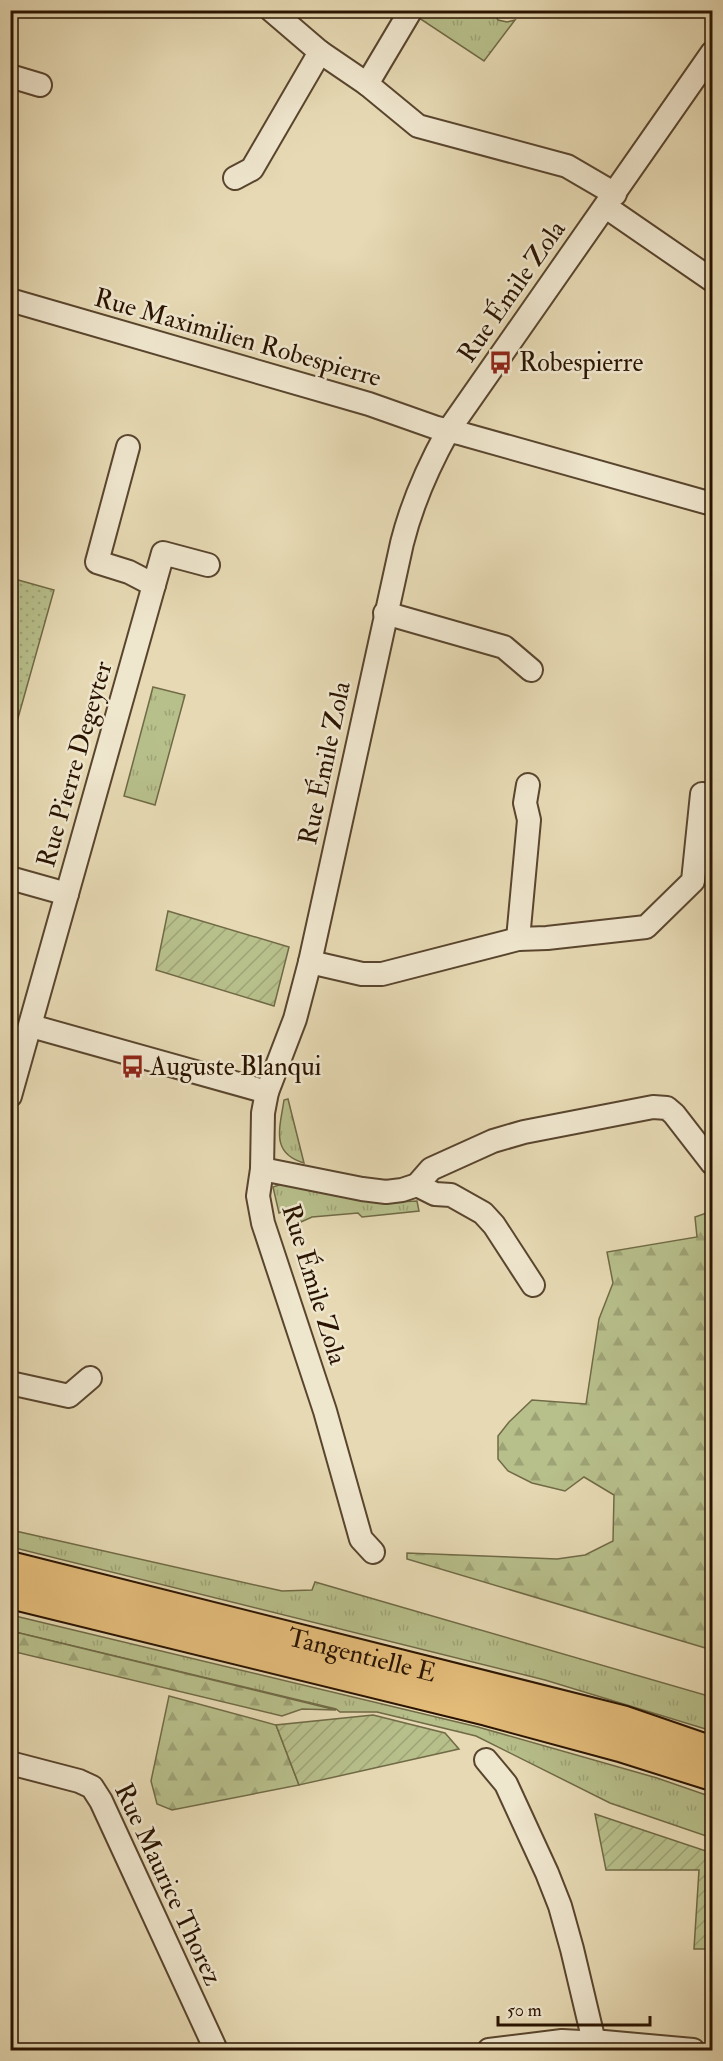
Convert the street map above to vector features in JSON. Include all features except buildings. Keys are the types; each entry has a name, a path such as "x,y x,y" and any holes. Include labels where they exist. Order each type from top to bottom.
{"main road":[{"name":"Tangentielle E","path":"10,1566 622,1720 712,1751"},
{"name":"Tangentielle E","path":"10,1594 487,1711 620,1747 712,1776"}],"street":[{"path":"271,10 320,52 367,84 418,126 567,166 712,280"},
{"path":"367,84 411,10"},
{"path":"235,178 252,170 320,52"},
{"name":"Rue Émile Zola","path":"373,1552 361,1539 325,1411 263,1223 258,1196 262,1169 263,1113 267,1092 295,1019 310,962 385,613 410,511 431,461 448,431 712,53"},
{"path":"10,76 40,85"},
{"name":"Rue Maximilien Robespierre","path":"10,300 358,401 448,431 712,504"},
{"path":"128,447 98,562 129,572 154,585"},
{"name":"Rue Pierre Degeyter","path":"10,1096 163,553 208,565"},
{"path":"385,613 504,647 531,670"},
{"path":"518,939 529,820 525,803 528,785"},
{"path":"310,962 362,974 382,974 518,939 646,927 693,881 702,794"},
{"path":"10,878 67,894"},
{"path":"31,1026 267,1092"},
{"path":"262,1169 362,1189 386,1192 402,1190 417,1185 431,1169 493,1141 524,1132 653,1107 667,1108 674,1114 712,1163"},
{"path":"417,1185 435,1194 451,1196 483,1213 494,1225 533,1285"},
{"path":"10,1383 69,1396 90,1378"},
{"path":"486,1760 506,1784 552,1884 572,1949 594,2046"},
{"name":"Rue Maurice Thorez","path":"10,1763 62,1775 92,1787 101,1801 216,2050"},
{"path":"489,2050 562,2041 581,2042 594,2046 693,2050"}],"green space":[{"path":"492,10 498,20 507,22 515,20 484,61 419,18 423,11"},
{"path":"10,578 54,590 11,743"},
{"path":"153,687 185,695 155,805 124,796"},
{"path":"168,911 289,947 274,1006 156,970"},
{"path":"288,1099 304,1163 293,1159 286,1153 280,1138 284,1100"},
{"path":"285,1183 378,1203 417,1201 419,1211 362,1217 358,1213 312,1217 301,1222 296,1207 279,1213 273,1187"},
{"path":"712,1211 712,1650 407,1559 407,1553 557,1559 585,1555 613,1541 614,1495 584,1477 565,1491 532,1483 508,1471 498,1459 498,1436 532,1400 586,1404 599,1319 613,1283 607,1252 697,1237 695,1217"},
{"path":"11,1530 282,1591 312,1590 315,1582 712,1697 712,1731 545,1680 11,1547"},
{"path":"11,1615 478,1727 657,1778 712,1797 712,1838 610,1803 476,1736 377,1712 340,1712 336,1709 11,1631"},
{"path":"11,1631 336,1710 302,1709 282,1716 11,1651"},
{"path":"169,1696 276,1725 299,1785 172,1810 157,1804 151,1781"},
{"path":"373,1715 445,1733 459,1749 299,1785 276,1725"},
{"path":"595,1814 712,1853 712,1949 694,1949 699,1870 606,1870"}],"place":[{"name":"Robespierre","path":"501,362"},
{"name":"Auguste Blanqui","path":"132,1066"}]}
